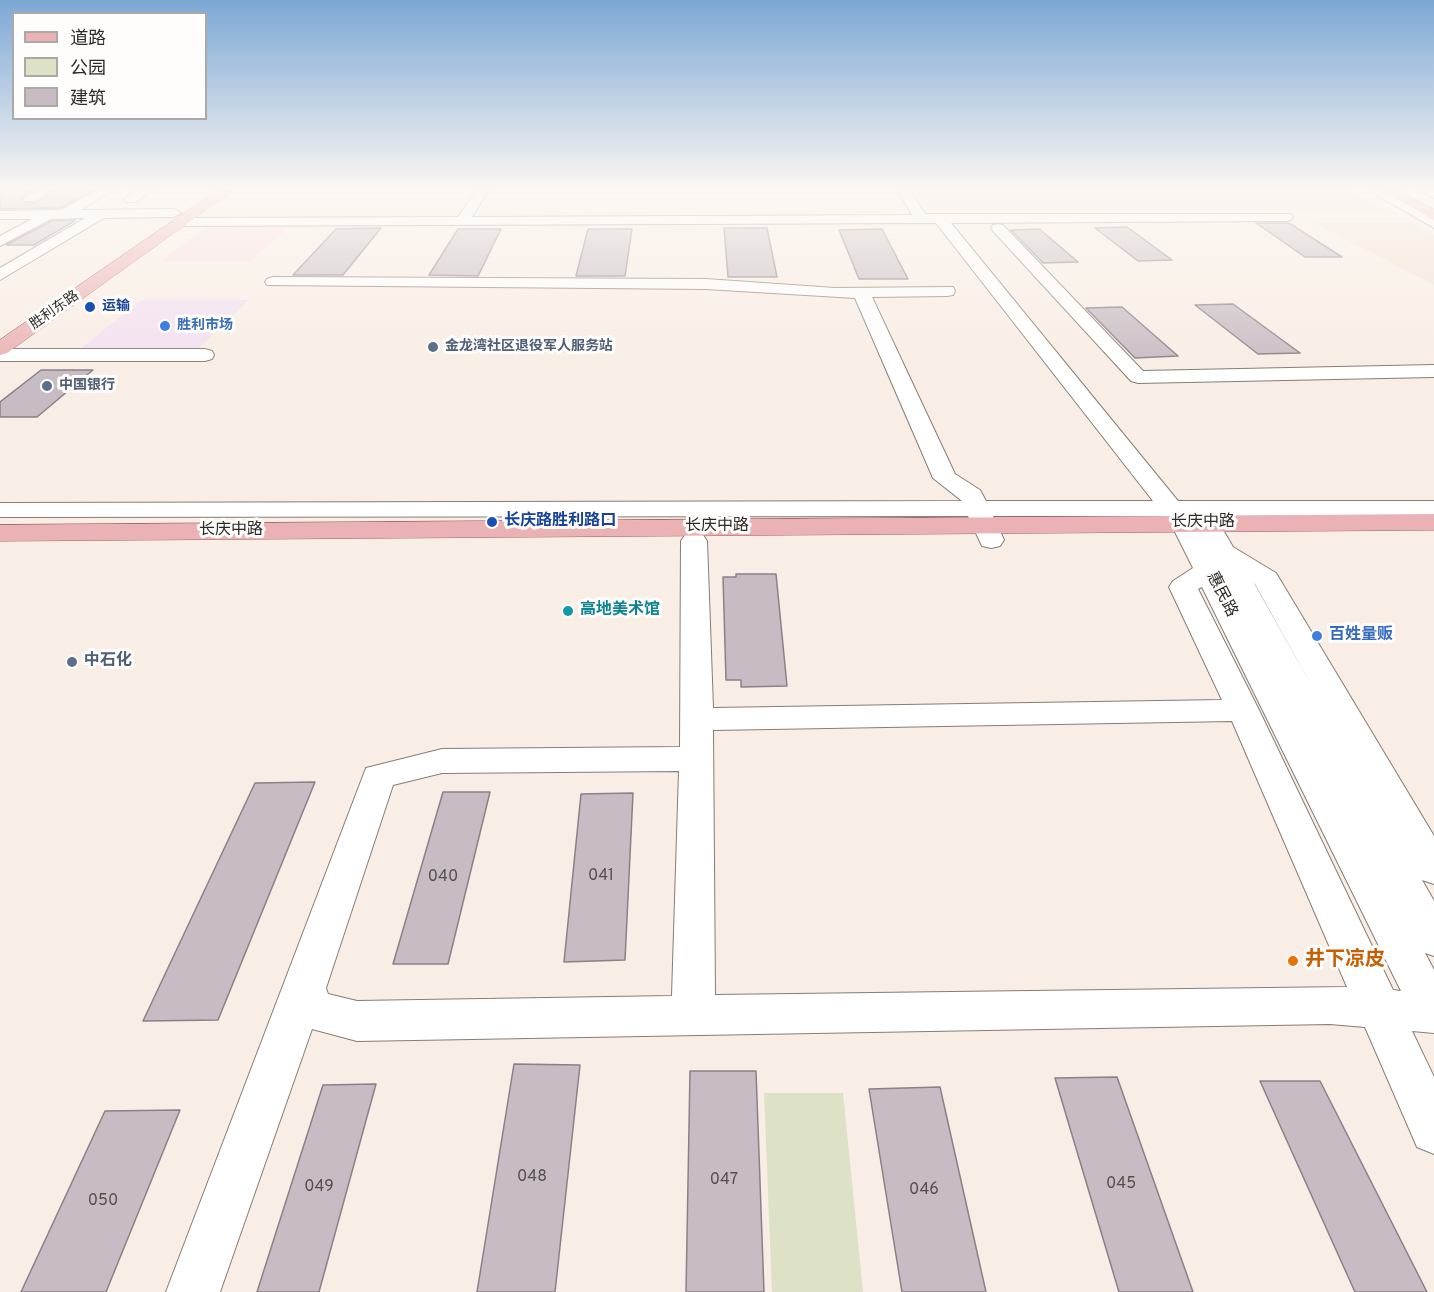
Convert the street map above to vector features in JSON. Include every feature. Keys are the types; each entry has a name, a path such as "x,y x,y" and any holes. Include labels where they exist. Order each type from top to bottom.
{"main road":[{"name":"胜利东路","path":"0,333 128,249"},
{"name":"胜利东路","path":"0,349 134,249"},
{"name":"长庆中路","path":"0,547 694,541 981,517"},
{"name":"长庆中路","path":"0,532 981,517 1200,536 1434,538"},
{"name":"长庆中路","path":"1200,536 1434,522"}],"street":[{"path":"0,275 43,249"},
{"name":"惠民路","path":"956,249 1200,536 1434,939"},
{"path":"1018,249 1138,377 1434,371"},
{"path":"273,282 706,284 835,293 947,291"},
{"path":"861,292 945,478 981,517"},
{"path":"0,356 205,355"},
{"path":"1200,536 1434,508"},
{"path":"0,510 981,517"},
{"name":"惠民路","path":"1200,536 1434,1013"},
{"path":"1200,536 1183,587 1243,710 1434,1130"},
{"path":"1200,536 1266,579 1434,869"},
{"path":"693,1015 697,719 694,541"},
{"path":"697,719 1243,710"},
{"path":"193,1292 305,988 378,777 442,760 695,759"},
{"path":"305,988 309,1006 321,1012 357,1021 1330,1005 1434,1013"}],"shaded area":[{"path":"176,249 264,249 251,261 161,261"},
{"path":"1365,249 1434,249 1434,285"},
{"name":"胜利市场","path":"141,300 249,300 195,352 75,353"}],"green space":[{"path":"764,1093 843,1093 863,1292 772,1292"}],"building":[{"path":"317,249 364,249 343,275 293,275"},
{"path":"445,249 491,249 478,276 429,275"},
{"path":"583,249 629,249 625,276 576,276"},
{"path":"726,249 771,249 777,277 728,277"},
{"path":"847,249 893,249 908,279 859,279"},
{"path":"1030,249 1063,249 1078,262 1043,263"},
{"path":"1123,249 1157,249 1172,260 1138,261"},
{"path":"1294,249 1330,249 1342,257 1305,257"},
{"path":"1233,304 1300,353 1258,354 1195,305"},
{"path":"1122,307 1178,356 1135,358 1086,308"},
{"name":"中国银行","path":"41,370 93,370 37,417 0,417 0,402"},
{"path":"736,574 776,574 787,686 741,687 741,680 726,680 723,577 736,577"},
{"path":"315,782 218,1020 143,1021 255,783"},
{"path":"443,792 490,792 448,964 393,964"},
{"path":"633,793 625,960 564,962 581,794"},
{"path":"514,1064 580,1065 555,1292 477,1292"},
{"path":"690,1071 756,1071 764,1292 686,1292"},
{"path":"1117,1077 1193,1292 1119,1292 1055,1078"},
{"path":"1260,1081 1320,1081 1427,1292 1355,1292"},
{"path":"376,1084 319,1292 257,1292 323,1085"},
{"path":"940,1087 986,1292 902,1292 869,1089"},
{"path":"180,1110 106,1292 21,1292 105,1111"}],"place":[{"name":"运输","path":"90,307"},
{"name":"胜利市场","path":"165,326"},
{"name":"金龙湾社区退役军人服务站","path":"433,347"},
{"name":"中国银行","path":"47,386"},
{"name":"长庆路胜利路口","path":"492,522"},
{"name":"高地美术馆","path":"568,611"},
{"name":"百姓量贩","path":"1317,636"},
{"name":"中石化","path":"72,662"},
{"name":"井下凉皮","path":"1293,961"}]}
